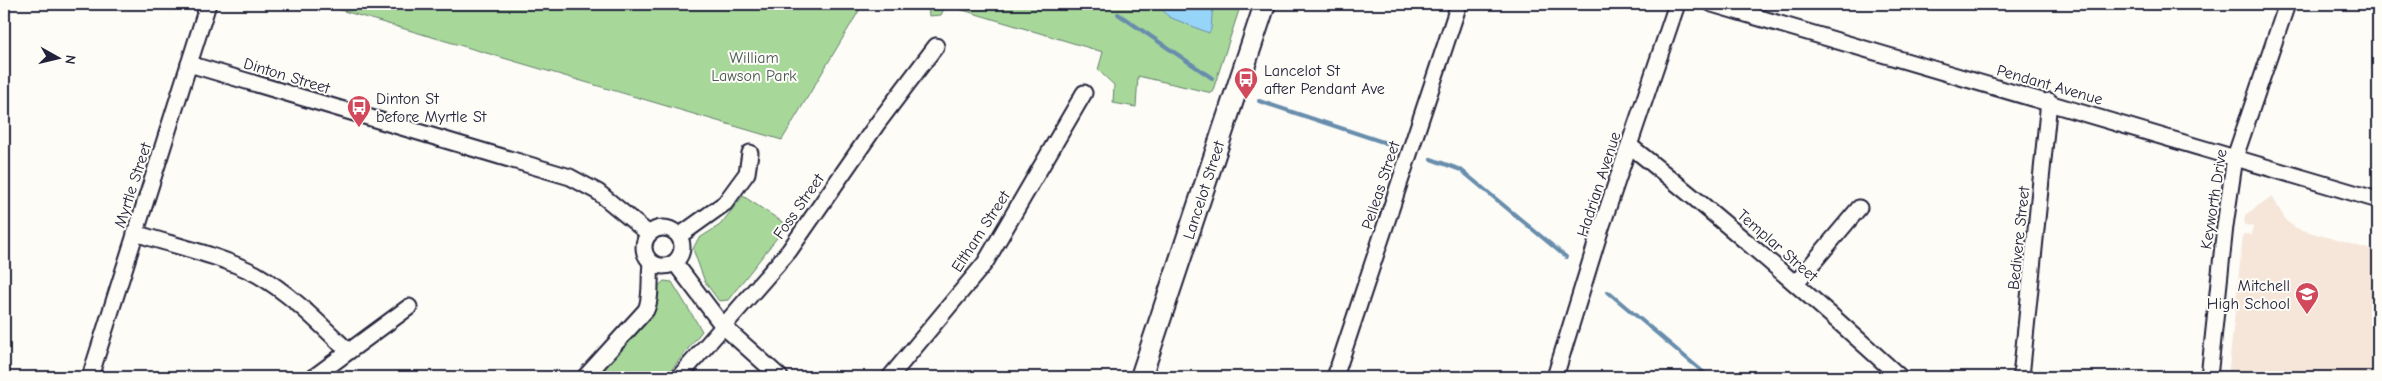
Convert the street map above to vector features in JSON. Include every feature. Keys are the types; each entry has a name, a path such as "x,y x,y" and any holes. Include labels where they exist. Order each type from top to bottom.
{"street":[{"name":"Myrtle Street","path":"90,377 208,4"},
{"name":"Lancelot Street","path":"1141,377 1265,4"},
{"name":"Pelleas Street","path":"1335,377 1459,4"},
{"name":"Hadrian Avenue","path":"1555,377 1629,145 1677,4"},
{"name":"Pendant Avenue","path":"1712,4 2049,101 2378,200"},
{"name":"Keyworth Drive","path":"2209,377 2225,226 2235,158 2286,4"},
{"name":"Foss Street","path":"679,377 789,251 877,124 936,46"},
{"name":"Dinton Street","path":"189,64 570,177 598,192 649,234"},
{"name":"Eltham Street","path":"900,374 985,263 1084,93"},
{"name":"Bedivere Street","path":"2021,377 2049,101"},
{"name":"Templar Street","path":"1629,145 1714,213 1796,283 1900,377"},
{"path":"679,236 725,203 747,173 750,152"},
{"path":"1796,283 1859,208"},
{"path":"664,228 679,236 681,253 675,263 663,267 651,262 647,258 644,245 649,234 664,228"},
{"path":"135,233 235,265 257,275 322,325 348,351"},
{"path":"585,377 646,310 651,262"},
{"path":"675,263 723,326 780,377"},
{"path":"314,377 409,307"}],"shaded area":[{"name":"Mitchell High School","path":"2272,196 2286,221 2296,228 2378,252 2378,377 2228,377 2243,234 2252,235 2253,226 2244,225 2245,215"}],"green space":[{"name":"William Lawson Park","path":"320,4 863,4 782,140"},
{"path":"928,4 1241,4 1212,93 1138,76 1136,107 1113,103 1114,85 1098,70 1103,52 946,5 941,15 929,16"},
{"path":"743,196 787,225 728,300 719,301 705,282 693,249 698,239 720,225"},
{"path":"664,281 672,282 702,331 666,377 595,377 652,313 657,287"}],"water":[{"path":"1157,4 1213,4 1209,33 1169,17"}],"waterway":[{"path":"1118,14 1212,78"},
{"path":"1259,101 1392,145"},
{"path":"1431,159 1461,170 1566,257"},
{"path":"1608,292 1709,377"}],"place":[{"name":"Lancelot St after Pendant Ave","path":"1246,100"},
{"name":"Dinton St before Myrtle St","path":"359,128"},
{"name":"Mitchell High School","path":"2307,315"}]}
